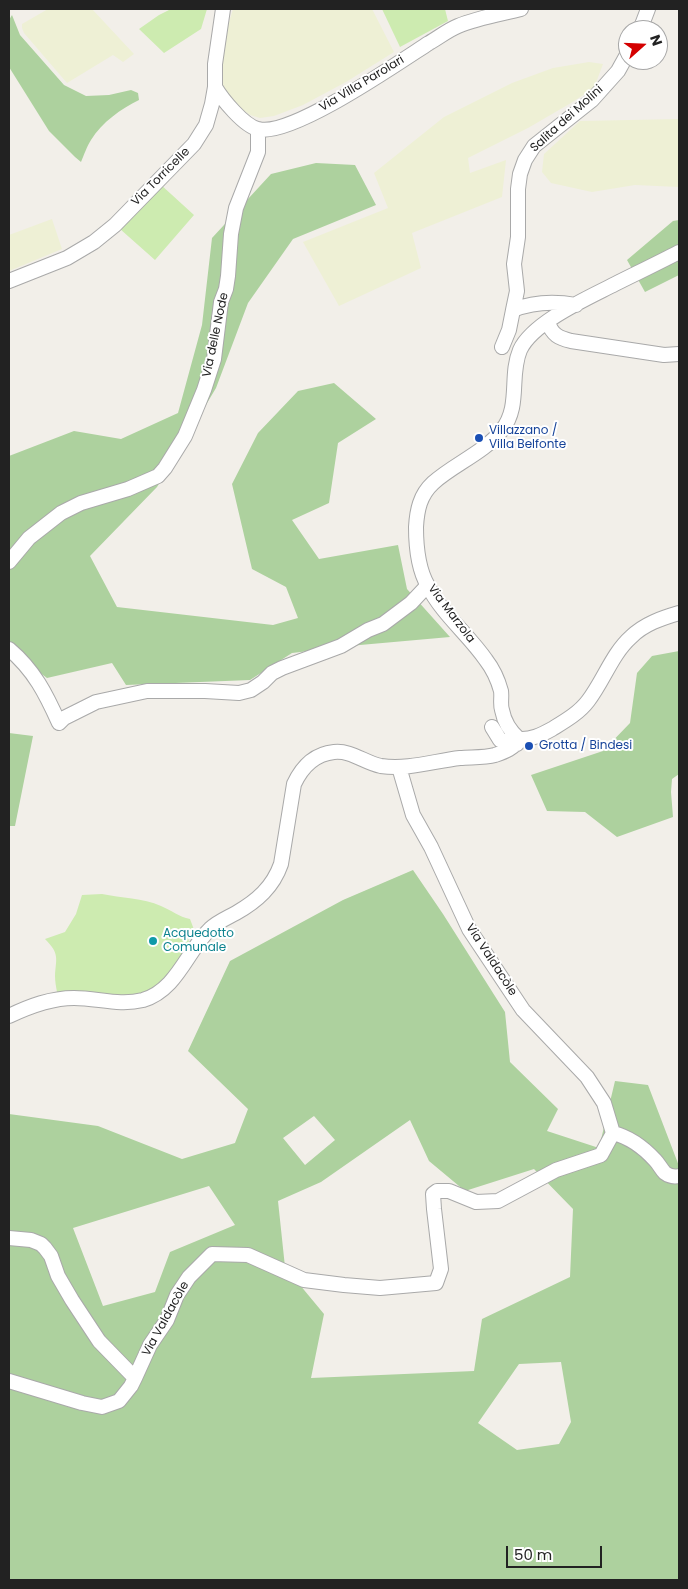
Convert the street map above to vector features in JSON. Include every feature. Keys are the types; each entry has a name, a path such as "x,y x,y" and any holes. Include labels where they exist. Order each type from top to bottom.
{"street":[{"name":"Via Torricelle","path":"9,281 75,254 94,242 115,225 194,144 206,125 212,104 215,87 215,64 223,9"},
{"name":"Via Villa Parolari","path":"258,130 286,126 334,103 458,26 520,9"},
{"name":"Salita dei Molini","path":"502,347 509,330 517,291 514,264 518,237 518,189 520,174 525,160 534,146 592,100 619,70"},
{"path":"215,87 228,106 258,130"},
{"name":"Via delle Node","path":"9,562 29,538 61,513 81,503 158,476 185,436 204,390 214,359 221,302 226,290 228,276 231,234 236,208 258,152 258,130"},
{"name":"Via Marzola","path":"518,741 502,710 501,692 497,678 487,661 427,586 416,545 417,513 422,496 433,483 474,454 502,430 511,416 514,401 516,364 520,350 527,339 548,322 576,305 679,252"},
{"path":"513,310 536,304 560,302 576,305"},
{"path":"548,322 550,329 558,338 664,355 679,354"},
{"path":"9,649 19,657 44,690 59,723 64,718 96,702 147,691 220,691 239,693 251,690 272,673 282,668 341,646 368,630 383,624 411,603 427,586"},
{"path":"492,726 500,740 528,740 545,733 568,719 588,702 622,645 632,635 659,619 679,613"},
{"path":"9,1016 46,1001 56,999 75,998 129,1003 145,999 167,985 218,922 254,902 272,884 280,864 294,784 305,766 318,757 335,751 354,755 372,764 399,767 493,755 518,741"},
{"name":"Via Valdacòle","path":"135,1378 150,1344 167,1320 177,1295 189,1277 212,1254 248,1256 304,1280 380,1288 436,1283 441,1269 433,1194 437,1191 449,1191 476,1202 498,1201 556,1170 601,1155 613,1133 604,1103 587,1077 522,1010 469,929 431,848 413,815 399,767"},
{"path":"613,1133 622,1135 636,1143 656,1160 665,1173 673,1177 679,1176"},
{"path":"9,1238 31,1240 45,1248 51,1256 58,1276 99,1341 135,1378 119,1401 102,1407 82,1403 9,1381"}],"green space":[{"path":"48,9 92,9 134,54 123,62 113,55 67,83 24,33 22,28 22,24"},
{"path":"171,9 207,9 201,29 164,53 139,29"},
{"path":"233,9 372,9 394,52 346,82 303,105 274,116 260,118 250,115 240,108 220,85 217,62"},
{"path":"382,9 445,9 448,21 400,47"},
{"path":"12,15 20,35 64,85 86,96 109,95 131,90 138,93 139,100 112,117 95,133 81,162 49,131 9,67 9,20"},
{"path":"589,62 603,64 594,88 528,128 468,158 470,173 506,160 502,197 412,233 421,268 339,306 303,242 388,208 374,173 444,117 512,83 553,68"},
{"path":"679,119 679,187 635,185 592,192 551,183 542,172 544,154 580,121"},
{"path":"316,163 355,165 376,205 293,239 248,303 216,388 157,487 90,556 117,607 273,625 298,618 286,587 252,569 232,484 258,433 298,391 334,383 376,419 338,443 329,503 292,520 319,559 398,545 407,589 450,637 292,653 250,680 126,685 112,663 47,678 9,650 9,456 74,431 121,439 178,413 202,325 212,238 271,174"},
{"path":"160,184 194,215 155,260 120,229"},
{"path":"52,219 62,249 9,271 9,235"},
{"path":"679,220 679,275 645,292 627,260 673,221"},
{"path":"679,651 679,774 672,779 673,817 617,837 585,812 547,811 531,775 603,751 630,723 637,673 652,656"},
{"path":"9,733 33,736 15,826 9,826"},
{"path":"413,870 505,1012 510,1062 558,1109 547,1131 599,1148 615,1081 648,1085 679,1166 679,1580 9,1580 9,1114 98,1126 182,1159 235,1143 248,1109 188,1051 230,961 343,900","holes":["314,1116 335,1140 305,1165 283,1138","410,1120 429,1161 465,1191 534,1169 573,1209 570,1277 482,1319 474,1371 311,1378 324,1314 285,1267 278,1201 321,1182","209,1186 235,1225 170,1252 155,1292 103,1306 73,1228","561,1362 571,1422 559,1444 517,1450 478,1423 519,1364"]},
{"path":"102,894 154,903 190,919 196,935 188,937 189,943 192,945 161,985 141,996 120,998 57,992 55,978 56,956 45,939 65,932 76,914 82,895"}],"place":[{"name":"Villazzano / Villa Belfonte","path":"479,438"},
{"name":"Grotta / Bindesi","path":"529,746"},
{"name":"Acquedotto Comunale","path":"153,941"}]}
